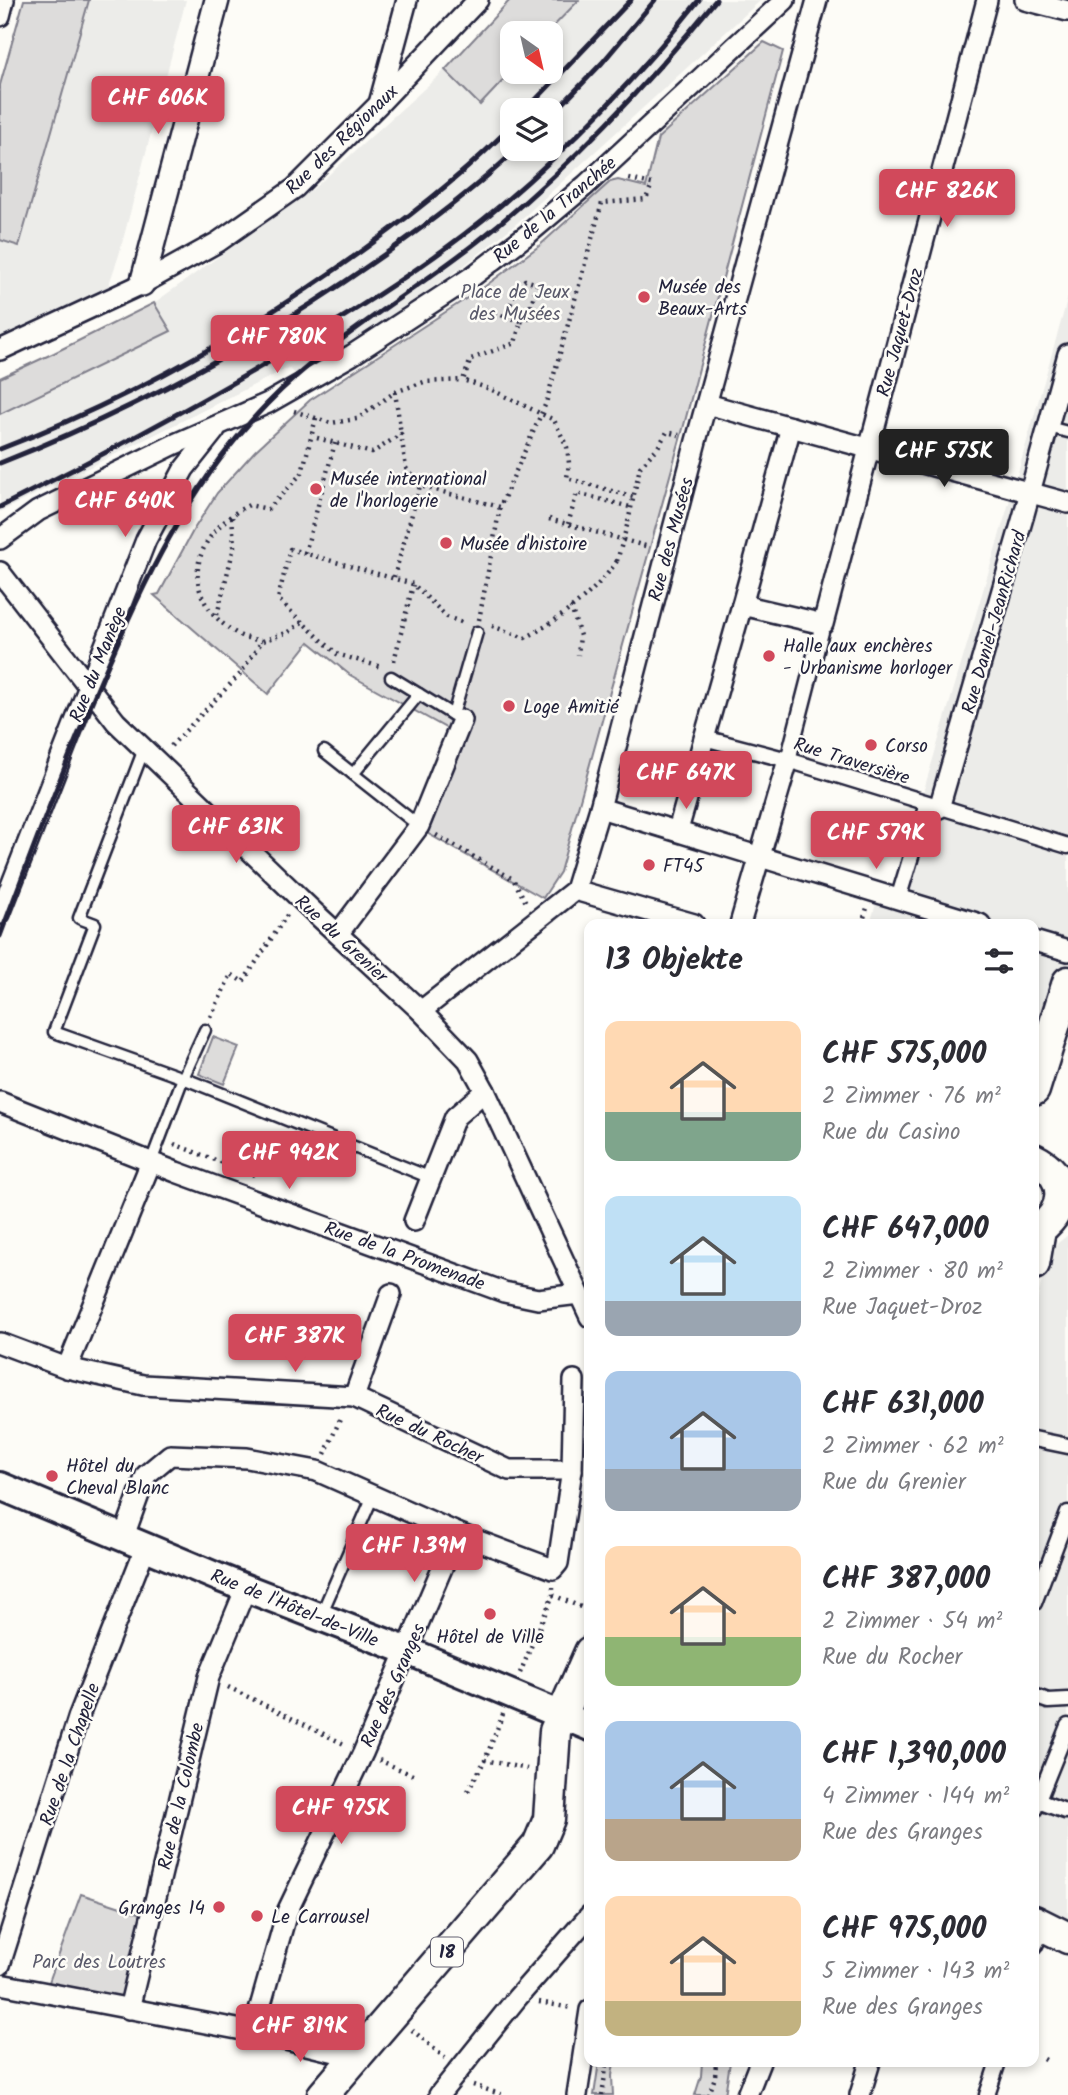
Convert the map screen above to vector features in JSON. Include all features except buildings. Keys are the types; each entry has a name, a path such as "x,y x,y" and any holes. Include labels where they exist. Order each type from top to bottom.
{"main road":[{"path":"1039,1058 1043,1033 1068,982"},
{"path":"1039,1161 1066,1173 1065,1200 1051,1220 1039,1251"},
{"name":"Rue de l'Hôtel-de-Ville","path":"0,1486 584,1725"},
{"name":"18","path":"323,2095 538,1845 549,1819 553,1741 560,1715 584,1665"}],"street":[{"path":"0,16 5,0"},
{"path":"142,284 218,0"},
{"path":"379,104 407,0"},
{"name":"Rue des Régionaux","path":"0,350 142,284 218,242 295,188 478,0"},
{"name":"Rue de la Tranchée","path":"0,539 38,511 175,444 268,403 352,355 474,276 586,185 785,0"},
{"name":"Rue des Musées","path":"575,890 600,808 817,0"},
{"name":"Rue Jaquet-Droz","path":"741,919 788,760 987,0"},
{"path":"1025,0 1068,11"},
{"name":"Rue Daniel-JeanRichard","path":"933,806 1030,492 1068,354"},
{"path":"707,404 1068,503"},
{"name":"Rue du Manège","path":"0,914 146,540 184,469 218,426"},
{"path":"678,830 790,427"},
{"name":"Rue du Grenier","path":"1,576 89,684 116,722 421,1011 468,1060 584,1304"},
{"path":"742,605 823,624"},
{"path":"338,934 419,825 458,718"},
{"name":"Rue Traversière","path":"704,738 788,760 1068,846"},
{"path":"898,899 933,806"},
{"path":"600,808 964,919"},
{"path":"421,1011 575,890 676,919"},
{"path":"414,1221 455,1117 485,1091"},
{"name":"Rue de la Promenade","path":"0,1102 151,1162 504,1292 538,1299 579,1294"},
{"path":"67,1368 151,1162"},
{"path":"354,1397 391,1293"},
{"name":"Rue du Rocher","path":"0,1343 67,1368 143,1385 354,1397 509,1470 572,1471"},
{"path":"572,1471 574,1380"},
{"path":"1039,1440 1068,1446"},
{"name":"Rue de la Chapelle","path":"0,1965 135,1541 146,1475 170,1455 247,1458 317,1471 457,1533 553,1569 558,1563 572,1471"},
{"path":"1039,1590 1068,1513"},
{"name":"Rue des Granges","path":"253,2032 287,1912 363,1753 457,1533"},
{"name":"Rue de la Colombe","path":"129,2009 209,1677 246,1588"},
{"path":"1039,1698 1048,1701 1068,1700"},
{"path":"1039,1798 1068,1726"},
{"path":"1039,1807 1065,1811"},
{"path":"439,2095 452,2071 584,1922"},
{"path":"0,1984 253,2032 356,2057"},
{"path":"577,2095 584,2049"},
{"path":"747,2095 758,2067"},
{"path":"860,2095 868,2067"},
{"path":"987,2095 996,2067"}],"lane":[{"path":"1048,427 1068,432"},
{"path":"390,677 458,718 478,627"},
{"path":"354,774 419,694"},
{"path":"144,749 79,918 94,924 54,1032 183,1078 431,1178"},
{"path":"324,751 419,825"},
{"path":"151,1162 206,1026"},
{"path":"320,1617 373,1496"}],"path":[{"path":"478,627 500,507 542,414 602,203 646,199 652,184 621,177"},
{"path":"488,311 507,317 526,322 537,284 526,280 515,288 507,317"},
{"path":"463,380 471,359 515,343 521,321"},
{"path":"286,408 331,423 357,419 395,392 424,382 463,380 490,389 554,419 566,447 569,463 567,478 633,497"},
{"path":"395,392 406,468 420,486 500,507"},
{"path":"302,622 289,632 262,641 237,634 204,601 197,578 199,559 206,540 221,523 248,505 268,509 302,474 316,418"},
{"path":"390,677 384,667 337,654 278,599 290,549 414,584 447,617 525,638 544,628 605,579 617,561 640,467 667,432 680,435"},
{"path":"317,438 372,453 401,433"},
{"path":"305,552 335,443"},
{"path":"394,578 420,486"},
{"path":"568,524 576,492 630,507"},
{"path":"217,616 234,547 232,514"},
{"path":"549,519 650,547"},
{"path":"390,677 414,584"},
{"path":"570,607 580,636 578,655"},
{"path":"169,749 240,674 262,641"},
{"path":"419,825 513,879 530,907"},
{"path":"206,1026 230,974 243,982 288,914"},
{"path":"168,1142 262,1178"},
{"path":"323,1460 341,1416"},
{"path":"516,1683 553,1595 584,1608"},
{"path":"209,1677 417,1777"},
{"path":"468,1791 485,1760 506,1707"},
{"path":"485,1760 540,1771"},
{"path":"406,2026 452,2071 503,2095"},
{"path":"602,2095 606,2067"},
{"path":"709,2095 716,2067"}],"shaded area":[{"path":"89,0 186,0 119,255 107,290 0,341 0,240 20,245"},
{"path":"579,0 761,0 516,224 465,265 301,378 288,368 0,512 0,414 171,331 154,303 313,189 445,70 480,104 500,83 564,84 564,21 559,21"},
{"path":"1068,297 1068,958 1039,1054 1039,919 871,919 877,900 890,904"},
{"path":"1068,1235 1068,1926 1039,1912 1039,1293 1049,1250"}],"green space":[{"path":"24,0 89,0 19,246 0,240 0,85"},
{"path":"510,0 579,0 559,21 500,21 500,84 480,105 445,70"},
{"name":"Place de Jeux des Musées","path":"764,42 783,51 684,425 560,872 543,898 409,823 451,731 350,675 309,642 268,694 154,595 159,594 217,493 255,451 310,400 484,287 539,246 610,182 618,180 646,187 658,138"},
{"path":"154,303 171,331 0,414 0,378"},
{"path":"213,1037 239,1047 224,1084 199,1074"},
{"name":"Parc des Loutres","path":"81,1894 151,1917 129,2009 45,1993"},
{"path":"598,2067 613,2067 613,2095 594,2095"},
{"path":"702,2067 729,2067 725,2095 695,2095"}],"railway":[{"path":"537,98 631,0"},
{"path":"563,104 602,63 655,0"},
{"path":"0,507 148,430 256,369 426,263 501,205 580,133 653,55 699,0"},
{"path":"0,936 67,762 126,625 177,524 218,462 241,432 291,381 343,338 478,241 543,186 633,96 716,0"},
{"path":"0,449 143,385 280,306 367,247 424,204 500,137"},
{"path":"0,463 146,398 286,320 430,221 504,161"}],"place":[{"name":"Musée des Beaux-Arts","path":"644,297"},
{"name":"Musée international de l'horlogerie","path":"316,489"},
{"name":"Musée d'histoire","path":"446,543"},
{"name":"Halle aux enchères - Urbanisme horloger","path":"769,656"},
{"name":"Loge Amitié","path":"509,706"},
{"name":"Corso","path":"871,745"},
{"name":"FT45","path":"649,865"},
{"name":"Hôtel du Cheval Blanc","path":"52,1476"},
{"name":"Hôtel de Ville","path":"490,1614"},
{"name":"Granges 14","path":"219,1907"},
{"name":"Le Carrousel","path":"257,1916"}]}
